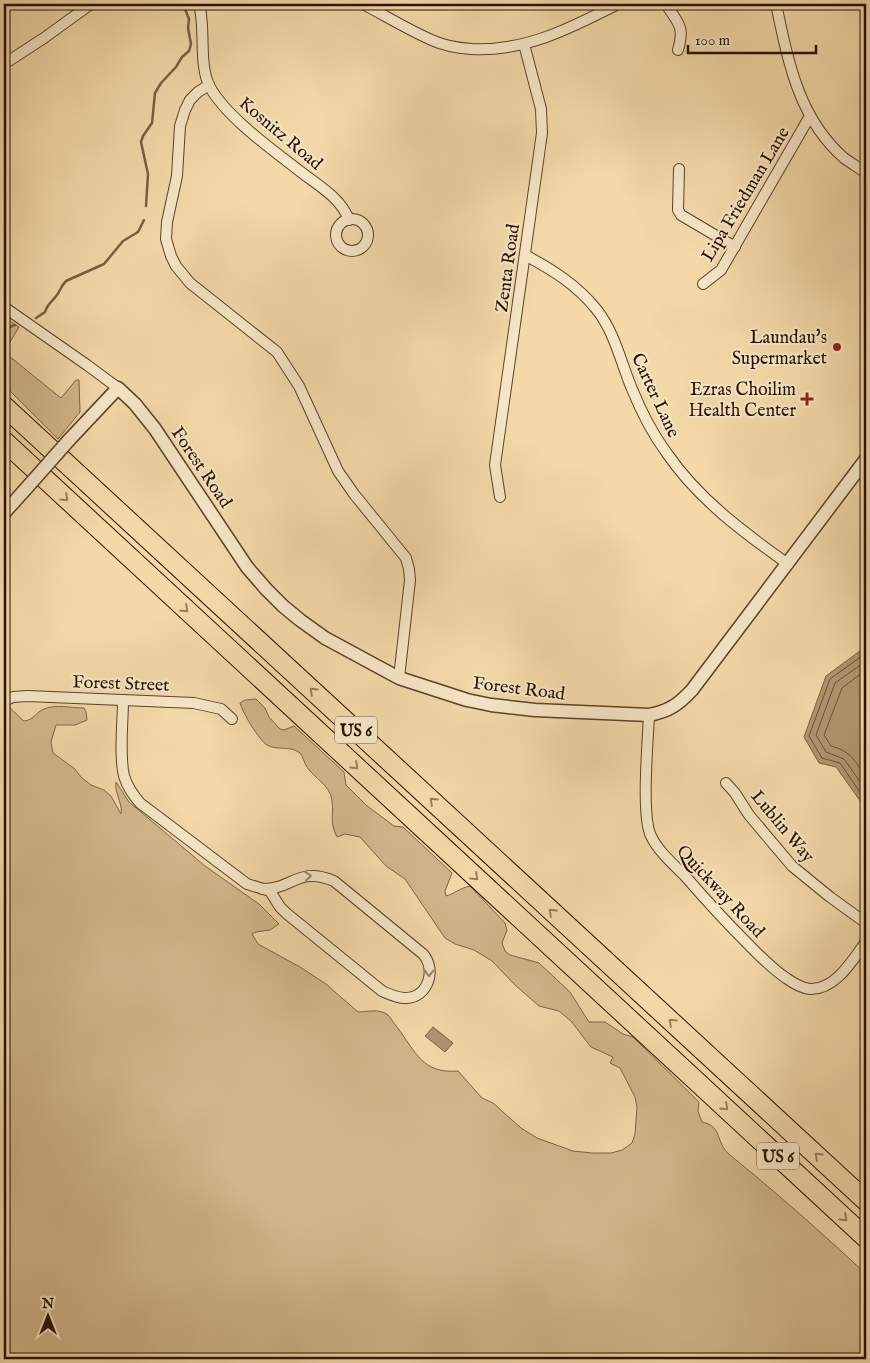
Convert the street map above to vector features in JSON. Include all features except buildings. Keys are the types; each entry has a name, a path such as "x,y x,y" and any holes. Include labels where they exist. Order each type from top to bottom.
{"highway":[{"name":"US 6","path":"4,406 866,1201"},
{"name":"US 6","path":"4,442 866,1238"}],"street":[{"path":"4,64 91,4"},
{"name":"Kosnitz Road","path":"199,4 203,54 209,85 225,108 234,117 291,165 335,198 346,211 349,220"},
{"path":"363,4 434,42 464,48 489,50 550,37 618,4"},
{"path":"666,4 681,28 678,50"},
{"path":"776,4 794,80 810,116 822,134 838,151 866,173"},
{"name":"Zenta Road","path":"500,497 495,465 542,133 541,109 524,44"},
{"path":"209,85 190,100 184,110 180,126 177,176 167,222 166,239 171,256 176,266 190,283 277,352 299,386 338,471 354,494 406,558 410,580 399,678"},
{"name":"Lipa Friedman Lane","path":"703,284 721,270 810,116"},
{"path":"679,169 678,210 681,216 735,247"},
{"name":"Carter Lane","path":"525,255 578,289 597,310 613,340 642,412 665,452 687,480 714,508 788,564"},
{"path":"4,307 118,388 23,492 6,507"},
{"name":"Forest Road","path":"118,388 135,404 155,429 247,566 266,589 300,620 325,638 399,678 467,700 535,710 649,715 671,709 692,690 866,459"},
{"name":"Forest Street","path":"4,701 13,697 27,696 204,704 221,709 232,720"},
{"path":"123,700 123,769 126,782 135,797 239,879 247,884 273,893 280,907 286,913 382,991 397,997 408,998 420,993 428,984 431,969 429,961 423,954 334,881 306,875 279,886 262,888"},
{"name":"Quickway Road","path":"649,715 646,805 650,836 721,917 785,978 799,986 810,989 821,987 837,977 866,942"},
{"name":"Lublin Way","path":"726,783 735,792 749,815 792,866 866,923"}],"shaded area":[{"path":"4,317 19,327 4,352"},
{"path":"4,352 61,398 76,380 79,380 80,412 58,439 4,385"},
{"path":"256,699 280,729 284,730 294,726 344,772 346,785 366,805 394,826 403,827 452,873 445,891 446,896 470,886 505,923 507,930 502,943 505,951 510,955 539,963 570,992 589,1022 605,1022 623,1034 633,1037 699,1102 698,1111 702,1122 713,1127 725,1150 799,1213 866,1274 866,1359 4,1359 4,707 6,705 24,721 30,719 41,710 48,708 58,706 84,708 87,720 75,725 56,725 51,742 53,753 75,769 91,785 104,790 111,796 121,814 116,782 129,802 205,866 259,904 279,924 270,930 252,934 258,944 326,984 358,1012 377,1011 388,1015 415,1053 428,1065 446,1071 458,1071 482,1098 493,1103 521,1128 537,1138 573,1151 592,1153 611,1153 622,1150 632,1143 635,1134 637,1107 635,1097 620,1068 610,1063 613,1057 591,1047 571,1021 559,1011 539,1006 492,961 474,950 455,944 445,938 405,879 386,866 360,837 345,834 337,837 332,823 331,795 310,771 300,753 292,749 275,748 267,745 247,719 240,703 245,700"}],"water":[{"path":"866,648 866,809 836,767 819,763 804,737 826,676"},
{"path":"433,1027 453,1043 445,1052 425,1036"}],"waterway":[{"path":"146,206 148,174 141,142 152,123 155,93 182,57 189,51 191,44 188,28 189,19 183,4"},
{"path":"36,318 45,312 66,281 104,264 123,241 138,232 144,220"},
{"path":"4,329 15,325"}],"place":[{"name":"Laundau's Supermarket","path":"837,347"},
{"name":"Ezras Choilim Health Center","path":"807,399"}]}
